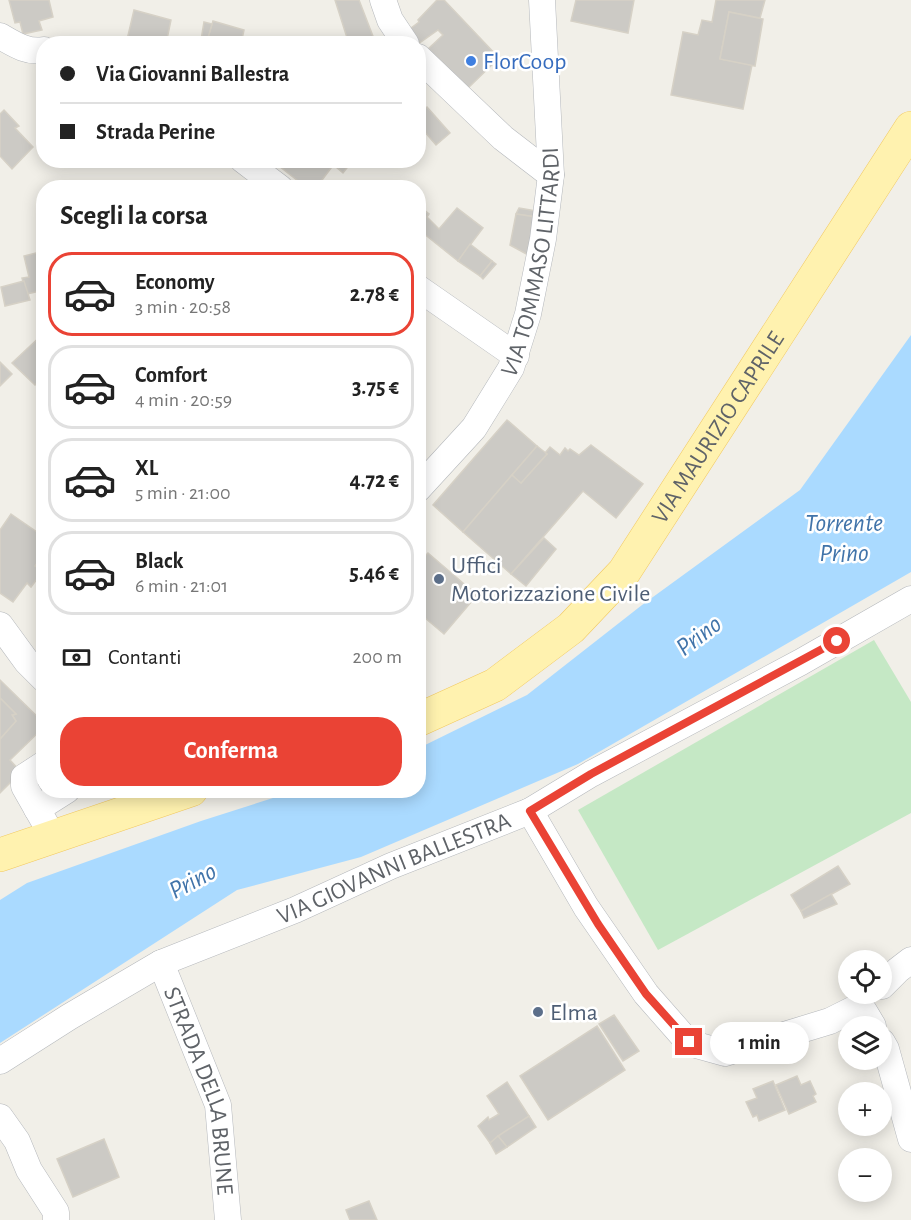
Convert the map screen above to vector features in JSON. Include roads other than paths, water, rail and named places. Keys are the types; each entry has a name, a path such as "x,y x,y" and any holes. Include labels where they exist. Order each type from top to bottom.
{"main road":[{"name":"VIA MAURIZIO CAPRILE","path":"426,716 495,685 571,628 624,572 911,128"},
{"path":"0,855 53,837 149,798"}],"street":[{"path":"383,0 390,20 401,36"},
{"name":"VIA TOMMASO LITTARDI","path":"426,480 474,428 511,368 528,314 543,239 551,175 542,0"},
{"path":"0,36 27,50 36,51"},
{"path":"426,65 503,138 551,175"},
{"path":"254,168 269,180"},
{"path":"426,294 516,356"},
{"name":"VIA GIOVANNI BALLESTRA","path":"0,1061 69,1017 162,963 295,910 392,866 530,811 591,774 801,662 911,599"},
{"path":"0,625 36,671"},
{"path":"36,769 24,777 24,786 53,837"},
{"path":"37,809 54,798"},
{"path":"530,811 592,916 646,994 689,1042 725,1053 830,1021 854,1009 871,1010"},
{"path":"892,976 911,960"},
{"name":"STRADA DELLA BRUNE","path":"162,963 218,1105 228,1220"},
{"path":"892,1070 911,1139"},
{"path":"0,1117 16,1141 28,1170 56,1212 56,1220"}],"water":[{"name":"Torrente Prino","path":"911,335 911,572 578,764 361,857 237,890 0,1043 0,900 27,883 273,798 426,798 426,745 527,695 642,605 800,490"}],"place":[{"name":"FlorCoop","path":"471,61"},
{"name":"Uffici Motorizzazione Civile","path":"439,579"},
{"name":"Elma","path":"538,1012"}],"water label":[{"name":"Prino","path":"698,635"},
{"name":"Prino","path":"192,880"}]}
